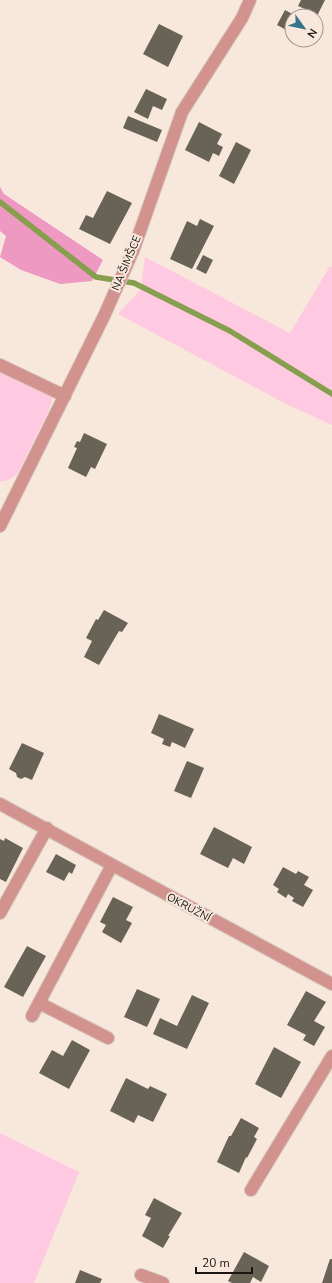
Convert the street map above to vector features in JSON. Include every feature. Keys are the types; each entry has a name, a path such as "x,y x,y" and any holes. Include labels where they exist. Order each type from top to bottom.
{"street":[{"name":"NA ŠIMŠCE","path":"0,526 104,316 133,251 182,112 242,18 250,0"},
{"path":"0,365 65,396"},
{"name":"OKRUŽNÍ","path":"0,804 47,828 112,865 332,984"},
{"path":"0,913 47,828"},
{"path":"32,1016 112,865"},
{"path":"39,1003 108,1038"},
{"path":"251,1190 332,1056"},
{"path":"141,1275 163,1283"}],"shaded area":[{"path":"0,187 4,194 103,260 92,281 60,284 21,270 0,257 6,236 0,231"},
{"path":"145,257 290,333 330,266 332,267 332,425 286,404 118,314 141,289"},
{"path":"0,370 53,397 48,412 17,474 5,481 0,481"},
{"path":"0,1133 79,1172 34,1283 0,1283"}],"building":[{"path":"301,0 325,0 321,8 303,8 298,6"},
{"path":"284,12 284,29 277,25"},
{"path":"159,24 183,36 168,67 143,54"},
{"path":"146,89 167,99 162,110 153,106 148,119 134,112"},
{"path":"128,116 162,130 157,142 123,128"},
{"path":"199,122 222,134 217,144 223,147 219,156 213,153 209,162 185,150"},
{"path":"236,142 251,150 234,184 219,176"},
{"path":"107,191 132,203 110,244 79,229 86,215 93,218"},
{"path":"200,219 214,226 192,269 170,259 187,221 197,226"},
{"path":"203,255 213,260 206,274 196,269"},
{"path":"84,433 107,444 95,469 91,467 86,477 68,468 77,448 74,447 77,441 80,442"},
{"path":"104,610 128,623 122,632 119,631 99,665 84,657 92,641 86,638 96,619 98,620"},
{"path":"159,714 194,729 185,748 172,742 170,747 162,744 164,739 151,733"},
{"path":"22,743 44,753 32,780 25,777 21,779 17,777 16,773 9,769"},
{"path":"187,761 204,768 191,798 174,791"},
{"path":"214,827 252,847 244,864 233,858 228,868 200,854"},
{"path":"5,838 23,848 6,882 0,879 0,839 4,841"},
{"path":"56,854 76,865 72,874 69,872 64,881 46,872"},
{"path":"283,867 296,874 298,871 309,877 304,885 313,890 303,907 292,901 294,898 288,894 286,898 277,892 279,889 273,885"},
{"path":"113,897 133,907 126,920 132,923 121,943 102,932 106,925 100,922"},
{"path":"27,946 46,956 23,997 4,987"},
{"path":"137,989 160,999 147,1027 124,1017"},
{"path":"306,991 326,1002 314,1021 325,1027 314,1046 303,1040 306,1035 287,1025"},
{"path":"192,995 209,1003 187,1049 153,1034 160,1018 177,1026"},
{"path":"72,1040 90,1050 69,1089 39,1073 52,1050 63,1056"},
{"path":"274,1047 301,1062 281,1098 255,1084"},
{"path":"126,1078 148,1089 150,1086 167,1094 153,1122 138,1115 134,1123 110,1111"},
{"path":"241,1118 259,1128 254,1137 257,1139 247,1158 246,1157 239,1173 217,1162 229,1136 231,1136"},
{"path":"154,1198 182,1213 168,1236 170,1236 163,1248 142,1236 151,1218 145,1215"},
{"path":"244,1252 269,1266 261,1282 253,1277 250,1283 232,1283 228,1281"},
{"path":"330,1259 332,1259 332,1283 322,1283"},
{"path":"80,1270 102,1279 100,1283 75,1283"}],"waterway":[{"path":"0,202 96,277 134,283 230,331 332,394"}]}
